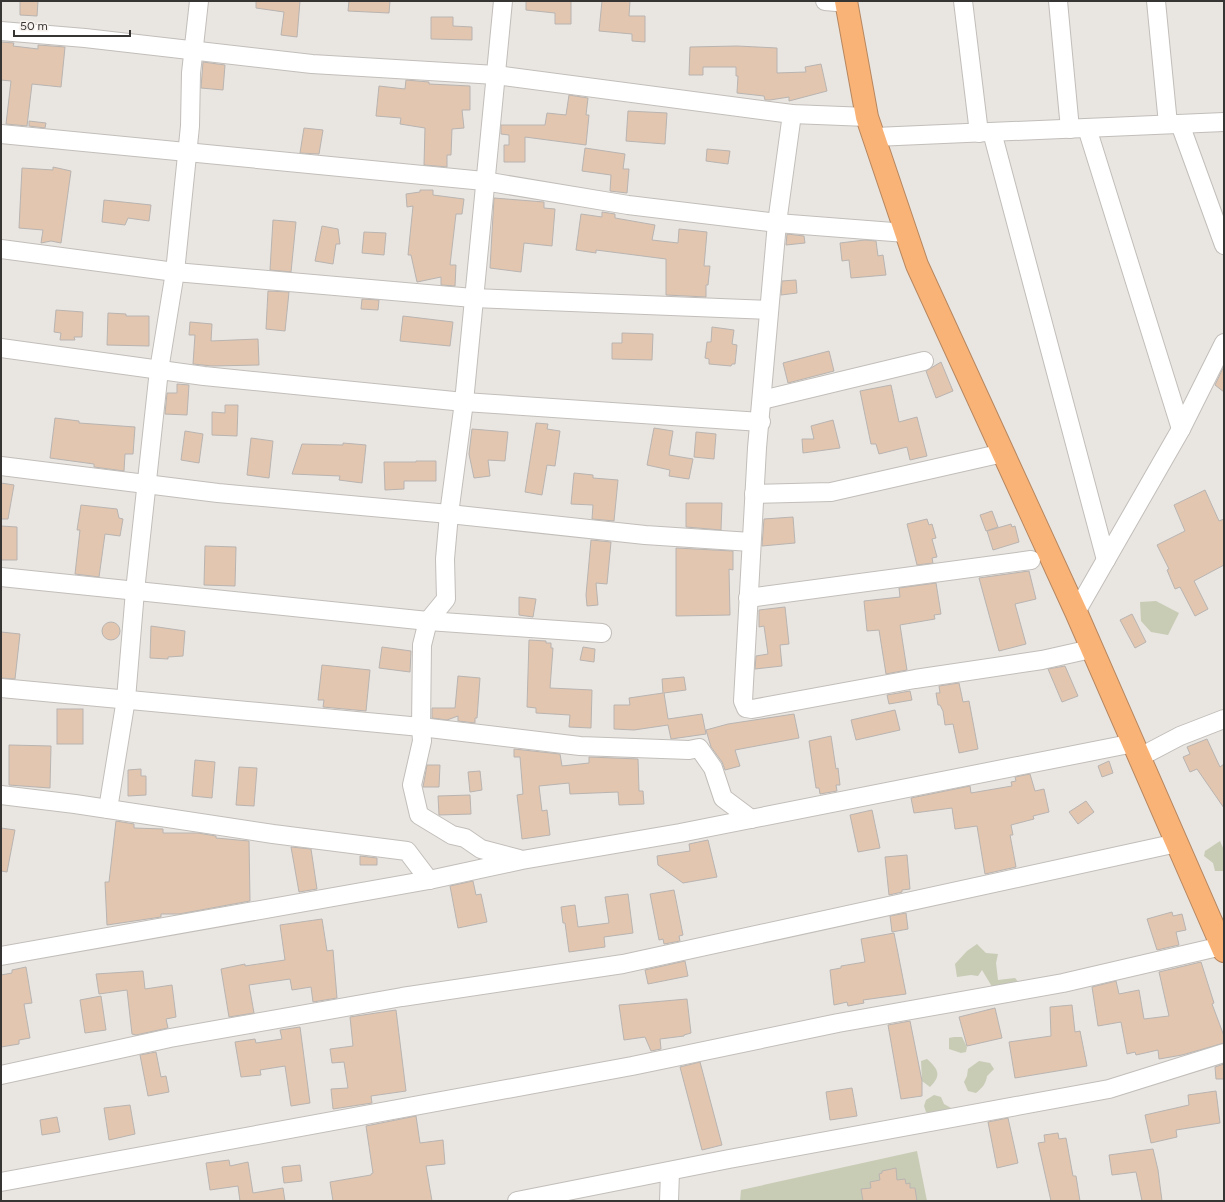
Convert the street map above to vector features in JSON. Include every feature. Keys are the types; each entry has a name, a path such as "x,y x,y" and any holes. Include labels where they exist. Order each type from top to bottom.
{"highway":[{"path":"846,2 867,117 917,265 1076,612 1223,949"}],"street":[{"path":"108,809 126,700 159,370 175,272 190,126 192,66 195,50 199,1"},
{"path":"503,1 484,181 464,402 449,514 445,559 446,599 428,621 422,645 422,741 412,785 419,815 452,835 465,838 481,849 522,860"},
{"path":"825,1 846,2"},
{"path":"963,1 985,133 1106,560"},
{"path":"1058,1 1078,128 1181,429"},
{"path":"1156,1 1174,124 1224,245"},
{"path":"1,31 86,38 312,64 496,75 792,114 867,117"},
{"path":"792,114 777,223 754,494 743,701 746,708 752,709 915,679 1042,660 1091,649"},
{"path":"875,138 1224,122"},
{"path":"1,134 484,181 628,205 777,223 906,233"},
{"path":"1,249 175,272 473,298 770,310"},
{"path":"1076,612 1181,429 1224,343"},
{"path":"1,348 204,376 464,402 760,422"},
{"path":"762,400 924,361"},
{"path":"754,494 831,492 1003,453"},
{"path":"1,466 218,493 449,514 644,535 751,542"},
{"path":"748,598 1031,560"},
{"path":"1,577 428,621 602,633"},
{"path":"1,688 421,727 580,746 690,750 699,748 712,768 723,798 751,819"},
{"path":"1,956 429,880 522,860 680,834 751,819 1137,750 1180,736 1224,719"},
{"path":"1,795 108,809 273,834 407,851 429,880"},
{"path":"1,1074 170,1038 379,1001 623,964 1177,844"},
{"path":"1,1182 632,1066 838,1023 1063,983 1223,949"},
{"path":"517,1201 1109,1089 1224,1053"},
{"path":"669,1201 670,1172"}],"green space":[{"path":"1156,601 1179,613 1168,635 1151,632 1141,621 1140,602"},
{"path":"1220,841 1224,850 1224,871 1215,871 1213,863 1204,856 1205,851"},
{"path":"977,944 986,953 998,954 996,963 998,980 1015,978 1025,990 994,990 982,970 978,976 971,975 957,977 955,964 967,951"},
{"path":"962,1037 967,1047 966,1052 961,1053 949,1049 949,1038"},
{"path":"927,1059 934,1066 937,1072 936,1079 930,1087 922,1081 921,1061"},
{"path":"979,1061 990,1063 994,1069 987,1076 983,1086 976,1093 968,1091 964,1082 968,1069"},
{"path":"934,1095 941,1097 944,1104 951,1108 939,1114 926,1112 924,1106 926,1100"},
{"path":"917,1151 927,1201 740,1201 741,1190"}],"building":[{"path":"20,1 38,1 37,16 20,15"},
{"path":"256,1 300,1 297,37 281,35 284,12 256,8"},
{"path":"349,1 390,1 389,13 348,11"},
{"path":"526,1 571,1 571,24 555,24 555,13 526,10"},
{"path":"602,1 630,1 629,16 645,16 645,42 632,41 632,34 599,31"},
{"path":"431,17 453,17 453,26 472,27 472,40 431,39"},
{"path":"1,42 14,43 13,46 38,49 38,45 65,47 61,87 32,84 27,126 6,124 11,81 1,80"},
{"path":"737,46 777,48 777,73 806,72 805,67 821,64 827,91 789,101 789,97 765,100 764,96 737,93 738,76 736,76 736,67 703,67 703,75 689,75 690,47"},
{"path":"203,62 225,65 223,90 201,88"},
{"path":"406,80 429,82 429,84 470,86 470,110 462,110 464,128 452,129 451,155 447,155 447,167 424,165 425,128 400,124 401,118 376,116 379,86 405,89"},
{"path":"569,95 588,98 586,115 589,115 586,145 525,137 525,162 504,162 504,145 509,145 509,135 501,134 501,125 545,125 547,113 566,115"},
{"path":"628,111 667,113 665,144 626,141"},
{"path":"29,121 46,123 45,128 29,126"},
{"path":"304,128 323,130 319,154 300,153"},
{"path":"585,148 625,154 623,169 629,169 627,193 610,191 611,175 582,171"},
{"path":"707,149 730,151 728,164 706,161"},
{"path":"53,167 71,171 61,243 51,241 41,243 43,230 19,228 22,168 53,170"},
{"path":"420,190 433,190 433,195 464,199 462,214 456,214 450,265 456,265 455,286 441,285 441,277 417,282 411,255 408,255 413,206 407,207 406,194 420,192"},
{"path":"494,198 544,202 544,208 555,209 552,246 524,243 521,272 490,268"},
{"path":"104,200 151,205 149,221 128,218 125,225 102,222"},
{"path":"602,212 615,214 615,218 655,225 652,240 678,243 679,229 707,232 704,266 710,266 708,285 706,285 706,297 666,295 666,259 596,250 596,253 576,250 581,214 602,217"},
{"path":"273,220 296,222 291,272 270,270"},
{"path":"322,226 338,229 340,244 336,244 333,264 315,261"},
{"path":"364,232 386,233 384,255 362,253"},
{"path":"787,234 804,236 805,243 786,245"},
{"path":"865,240 876,241 878,256 883,255 886,275 851,278 849,260 842,261 840,243"},
{"path":"796,280 797,293 781,295 782,281"},
{"path":"268,291 289,292 285,331 266,329"},
{"path":"362,299 379,300 378,310 361,309"},
{"path":"56,310 83,312 82,337 74,337 75,340 60,340 61,333 54,332"},
{"path":"108,313 126,314 126,316 149,316 149,346 107,345"},
{"path":"403,316 453,322 450,346 400,341"},
{"path":"190,322 212,324 211,341 258,339 259,365 212,366 193,364 195,335 189,335"},
{"path":"712,327 734,330 732,344 737,345 735,364 732,364 731,366 709,364 709,359 705,358 707,342 711,342"},
{"path":"622,333 653,334 652,360 612,359 612,343 622,343"},
{"path":"829,351 834,371 788,383 783,363"},
{"path":"941,362 953,391 936,398 926,371"},
{"path":"1224,366 1224,392 1215,385"},
{"path":"177,384 189,385 187,415 165,414 167,393 177,393"},
{"path":"891,385 899,422 917,417 927,456 910,460 907,447 879,454 876,444 871,444 860,391"},
{"path":"225,405 238,405 237,436 212,435 212,412 225,413"},
{"path":"55,418 79,421 79,423 135,427 133,454 125,454 124,471 94,467 94,464 50,458"},
{"path":"833,420 840,448 803,453 802,439 814,439 811,426"},
{"path":"536,423 548,424 547,429 560,431 555,466 547,465 542,495 525,492"},
{"path":"654,428 673,431 669,455 693,459 689,479 669,476 670,470 647,465"},
{"path":"472,429 508,432 505,461 488,460 490,476 474,478 469,454"},
{"path":"185,431 203,434 199,463 181,460"},
{"path":"696,432 716,434 714,459 694,457"},
{"path":"251,438 273,441 269,478 247,475"},
{"path":"343,443 366,445 362,483 339,480 340,476 292,474 302,444 343,445"},
{"path":"436,461 436,481 404,481 404,489 385,490 384,462"},
{"path":"574,473 593,475 593,478 618,480 614,521 592,519 593,505 571,504"},
{"path":"1,483 14,485 8,519 1,519"},
{"path":"1205,490 1219,521 1224,519 1224,565 1194,581 1208,609 1195,616 1180,587 1175,589 1167,570 1169,569 1157,545 1185,531 1174,505"},
{"path":"686,503 722,503 721,530 686,527"},
{"path":"81,505 117,509 119,518 123,519 120,536 105,534 99,577 75,574 80,530 77,530"},
{"path":"992,511 998,527 986,531 980,515"},
{"path":"793,517 795,543 762,546 764,519"},
{"path":"927,519 929,525 932,524 936,538 932,539 937,557 932,558 933,563 917,565 907,524"},
{"path":"1011,524 1012,527 1015,526 1019,542 993,550 987,531"},
{"path":"1,526 17,527 17,560 1,560"},
{"path":"591,540 611,542 607,584 596,583 598,605 587,606 586,595"},
{"path":"205,546 236,547 235,586 204,585"},
{"path":"676,548 733,551 733,570 729,569 730,615 676,616"},
{"path":"1029,571 1036,599 1015,604 1026,644 999,651 979,578"},
{"path":"936,583 941,614 934,615 935,619 900,625 907,670 886,674 879,630 867,631 864,601 900,597 899,588"},
{"path":"519,597 536,599 533,617 519,615"},
{"path":"785,607 789,644 780,645 782,666 755,669 756,656 768,654 764,626 759,627 759,610"},
{"path":"1132,614 1146,642 1135,648 1120,620"},
{"path":"111,622 115,623 119,627 119,635 115,639 111,640 107,639 103,635 102,631 103,627 107,623"},
{"path":"151,626 185,631 183,656 168,657 168,659 150,658"},
{"path":"1,632 20,634 15,679 1,678"},
{"path":"529,640 546,641 546,643 551,643 551,648 553,648 550,688 592,690 591,728 569,727 570,715 536,713 536,708 527,707"},
{"path":"382,647 411,651 410,672 379,668"},
{"path":"583,647 595,649 594,662 580,660"},
{"path":"322,665 370,670 366,711 323,707 324,700 318,700"},
{"path":"1065,666 1078,696 1062,702 1048,669"},
{"path":"458,676 480,678 477,718 475,718 475,723 458,721 458,716 447,720 432,718 432,708 455,708"},
{"path":"684,677 686,690 664,693 668,719 702,714 706,734 671,739 668,725 634,730 614,729 614,705 630,705 629,698 663,693 662,679"},
{"path":"959,683 963,702 969,701 978,749 959,753 953,724 945,725 943,711 940,705 938,705 936,693 940,693 939,686"},
{"path":"910,691 912,700 889,704 887,695"},
{"path":"57,709 83,709 83,744 57,744"},
{"path":"895,710 900,730 856,740 851,720"},
{"path":"794,714 799,738 735,750 740,766 725,770 722,762 711,747 706,730 728,724"},
{"path":"831,736 840,785 836,785 837,791 820,794 819,788 816,788 809,741"},
{"path":"1207,739 1220,767 1224,764 1224,808 1197,769 1190,772 1183,757 1190,754 1187,747"},
{"path":"9,745 51,746 50,788 9,785"},
{"path":"514,749 560,754 562,766 589,763 589,757 638,759 639,791 643,791 644,804 619,805 618,792 570,794 569,783 539,786 542,811 547,810 550,835 522,839 517,795 523,794 520,757 514,757"},
{"path":"195,760 215,762 212,798 192,796"},
{"path":"1109,761 1113,773 1102,777 1098,766"},
{"path":"427,765 440,765 439,787 423,787"},
{"path":"239,767 257,768 254,806 236,805"},
{"path":"141,769 141,776 146,776 146,795 128,796 128,770"},
{"path":"480,771 482,790 470,792 468,772"},
{"path":"1030,774 1035,791 1044,789 1049,812 1033,816 1034,819 1011,825 1013,835 1010,835 1016,867 985,874 977,826 955,829 952,808 914,813 911,798 970,786 971,793 1012,786 1011,782 1016,781 1015,777"},
{"path":"470,795 471,814 439,815 438,796"},
{"path":"1086,801 1094,812 1078,824 1069,812"},
{"path":"872,810 880,848 858,852 850,815"},
{"path":"116,821 134,824 134,828 163,829 163,833 198,833 216,836 216,838 249,841 250,901 179,914 161,914 161,917 107,925 105,882 109,882"},
{"path":"1,828 15,830 7,872 1,871"},
{"path":"708,840 717,877 683,883 658,865 657,856 690,851 689,844"},
{"path":"291,847 311,849 317,889 299,892"},
{"path":"907,855 910,889 902,890 902,892 889,895 885,857"},
{"path":"360,856 377,858 377,865 360,865"},
{"path":"473,881 476,895 481,894 487,922 458,928 450,886"},
{"path":"674,890 683,935 679,936 680,941 664,944 663,939 659,940 650,894"},
{"path":"628,894 633,933 604,937 605,947 569,952 561,907 575,905 578,927 609,923 605,897"},
{"path":"1172,912 1173,916 1182,914 1186,930 1176,932 1179,945 1157,950 1147,919"},
{"path":"906,913 908,929 892,932 890,916"},
{"path":"322,919 327,951 333,950 337,998 313,1002 311,987 292,990 290,979 249,985 254,1013 229,1017 221,969 245,964 245,966 285,960 280,925"},
{"path":"894,933 906,994 863,1000 864,1003 848,1006 847,1002 834,1005 830,970 841,968 841,966 865,962 861,939"},
{"path":"685,961 688,976 648,984 645,970"},
{"path":"1201,962 1214,1003 1212,1004 1224,1036 1224,1043 1182,1055 1159,1059 1158,1050 1136,1055 1135,1052 1127,1054 1121,1022 1098,1026 1092,987 1116,981 1119,994 1139,990 1144,1019 1169,1016 1159,972"},
{"path":"26,967 32,1003 24,1004 30,1038 19,1040 19,1044 1,1047 1,975 12,973 12,970"},
{"path":"143,971 145,989 172,985 176,1017 166,1019 168,1028 136,1035 132,1034 127,990 99,994 96,974"},
{"path":"101,996 106,1030 85,1033 80,1000"},
{"path":"687,999 691,1033 684,1036 660,1039 661,1049 651,1051 645,1037 624,1040 619,1005"},
{"path":"1072,1005 1075,1032 1080,1031 1087,1066 1015,1078 1009,1042 1051,1036 1050,1007"},
{"path":"995,1008 1002,1038 967,1046 959,1017"},
{"path":"396,1010 406,1091 371,1096 372,1103 333,1109 331,1089 348,1088 344,1062 332,1063 330,1049 353,1046 350,1017"},
{"path":"910,1021 922,1081 922,1096 901,1099 888,1025"},
{"path":"300,1027 310,1103 291,1106 285,1066 260,1070 261,1075 241,1077 235,1042 255,1039 256,1043 282,1039 280,1030"},
{"path":"156,1052 161,1077 166,1076 169,1092 148,1096 140,1055"},
{"path":"700,1062 722,1145 702,1150 680,1067"},
{"path":"1224,1064 1224,1079 1216,1079 1215,1067"},
{"path":"852,1088 857,1116 830,1120 826,1092"},
{"path":"1216,1091 1220,1123 1176,1130 1177,1137 1151,1143 1145,1115 1189,1105 1188,1095"},
{"path":"130,1105 135,1134 109,1140 104,1108"},
{"path":"416,1116 420,1143 443,1140 445,1164 426,1166 432,1201 333,1201 330,1182 371,1175 373,1173 366,1126"},
{"path":"57,1117 60,1132 42,1135 40,1120"},
{"path":"1008,1118 1018,1163 997,1168 988,1122"},
{"path":"1058,1133 1059,1139 1066,1138 1073,1176 1076,1176 1080,1201 1051,1201 1038,1143 1045,1142 1044,1135"},
{"path":"1153,1149 1158,1170 1162,1201 1142,1201 1136,1172 1112,1175 1109,1155"},
{"path":"229,1160 230,1166 248,1162 253,1193 283,1188 285,1201 240,1201 238,1186 210,1190 206,1163"},
{"path":"300,1165 302,1181 284,1183 282,1167"},
{"path":"896,1168 897,1180 905,1179 906,1184 910,1183 910,1188 915,1188 917,1201 863,1201 861,1189 871,1188 870,1182 880,1180 879,1174 882,1173 882,1171"}]}
